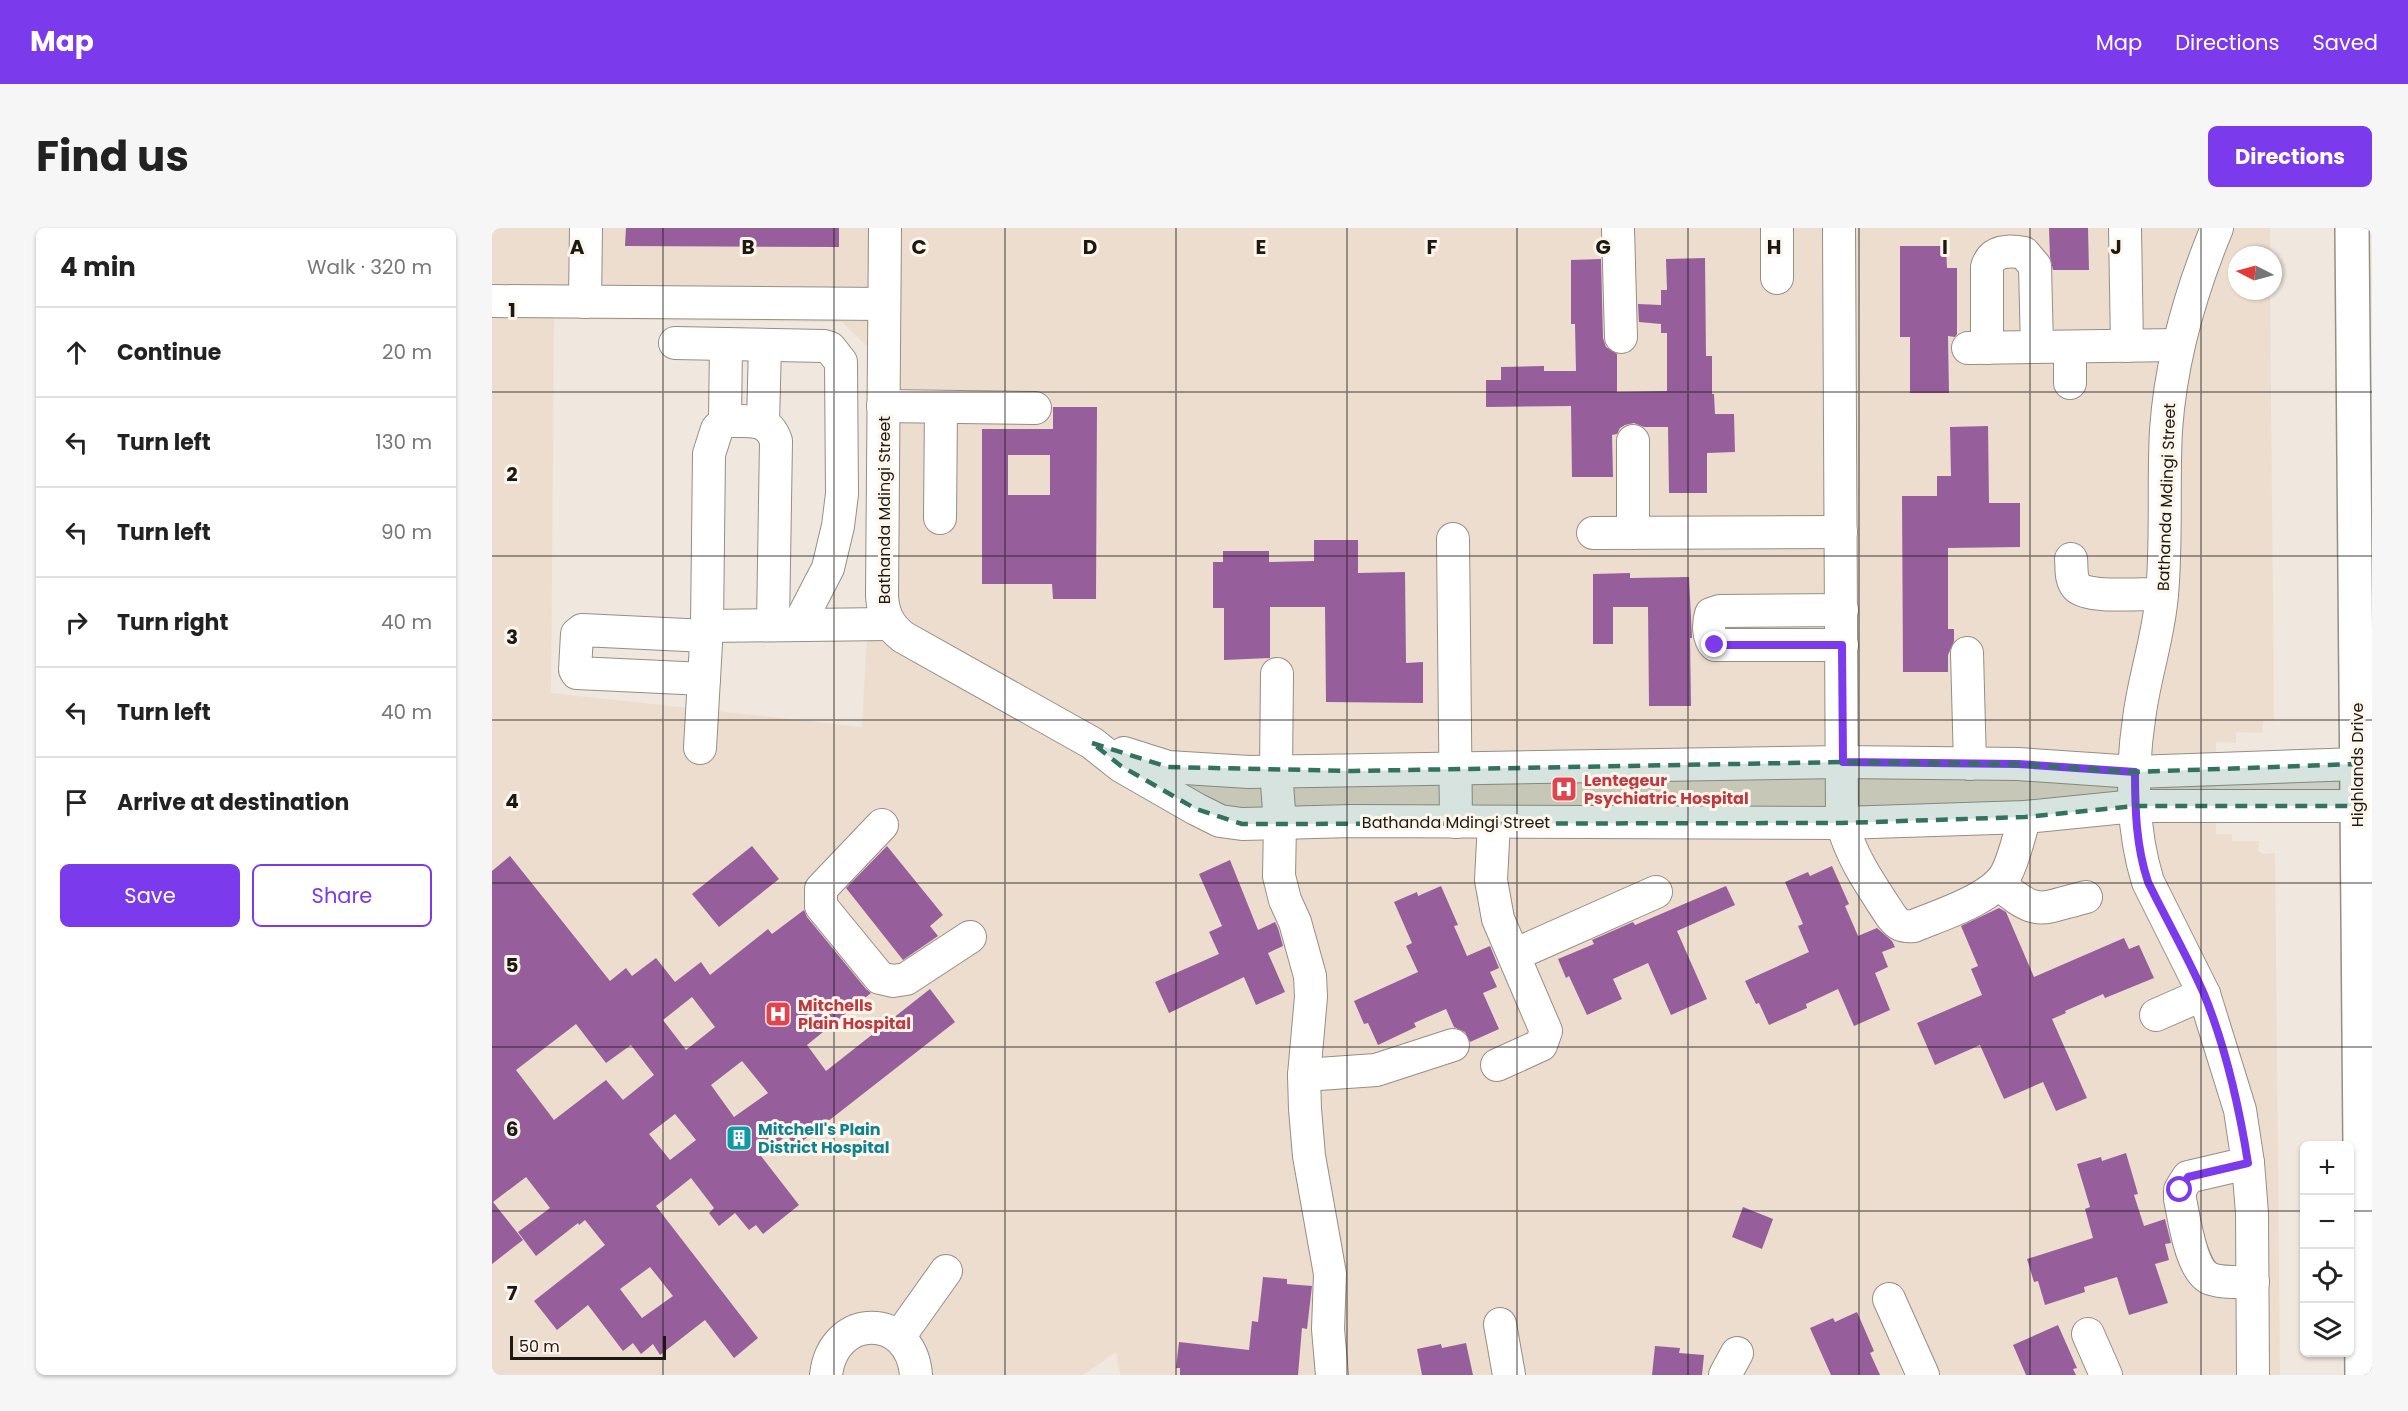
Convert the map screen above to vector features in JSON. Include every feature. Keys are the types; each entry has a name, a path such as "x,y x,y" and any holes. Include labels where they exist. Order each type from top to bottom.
{"main road":[{"name":"Highlands Drive","path":"2352,228 2363,312 2356,764 2362,1375"}],"street":[{"path":"585,302 586,228"},
{"name":"Bathanda Mdingi Street","path":"885,228 882,606 889,624 903,637 1092,743 1121,766 1220,821 1242,824 1842,823 2025,817 2135,806 2357,807"},
{"path":"1618,228 1622,336"},
{"path":"1777,278 1778,228"},
{"path":"1839,228 1842,823 1853,855 1897,924 1905,927 1914,926 1986,894 1999,884 2009,868 2025,817"},
{"path":"2125,228 2127,346"},
{"name":"Bathanda Mdingi Street","path":"2217,228 2198,273 2178,345 2166,431 2163,594 2138,720 2135,806 2142,862 2148,882 2204,994 2223,1049 2240,1110 2248,1163 2252,1214 2253,1375"},
{"path":"2037,347 2035,266 2024,253 2010,252 1993,255 1987,267 1977,348 2178,345"},
{"path":"492,301 884,304"},
{"path":"675,343 824,346 831,348 841,362 842,494 838,526 828,568 786,624"},
{"path":"700,748 707,631 709,453 717,429 725,421 726,344"},
{"path":"763,423 765,345"},
{"path":"2070,347 2070,383"},
{"path":"883,406 1035,408"},
{"path":"940,407 940,518"},
{"path":"725,421 763,423 769,426 776,441 786,624"},
{"path":"1633,441 1633,533"},
{"path":"1593,533 1841,532"},
{"path":"1454,539 1456,822"},
{"path":"2071,559 2074,581 2083,591 2163,594"},
{"path":"1842,610 1720,611 1711,614 1710,618 1710,635 1715,645 1842,645"},
{"path":"704,679 577,673 575,670 577,634 582,630 707,631 786,624 845,626 889,624"},
{"path":"1967,653 1970,764"},
{"path":"1277,674 1276,771 1280,823 1279,876 1310,976 1311,997 1304,1075 1305,1109 1310,1156 1330,1274 1328,1329 1332,1375"},
{"name":"Bathanda Mdingi Street","path":"1092,743 1168,767 1276,771 1843,762 2018,764 2135,772 2356,764"},
{"path":"1494,823 1491,864 1498,919 1545,1026 1546,1036 1542,1045 1537,1048 1497,1065"},
{"path":"882,825 821,889 821,906 830,918 880,978 893,981 906,979 970,937"},
{"path":"1999,884 2020,902 2031,907 2044,908 2086,897"},
{"path":"1514,955 1656,892"},
{"path":"2156,1015 2204,994"},
{"path":"1304,1075 1376,1070 1453,1046"},
{"path":"2248,1163 2188,1177 2180,1190 2180,1199 2193,1256 2200,1272 2209,1279 2253,1282"},
{"path":"899,1337 946,1271"},
{"path":"1888,1299 1923,1375"},
{"path":"1500,1324 1509,1375"},
{"path":"826,1375 828,1360 834,1347 845,1336 857,1330 872,1328 886,1330 899,1337 909,1348 915,1362 916,1375"},
{"path":"2088,1334 2106,1375"}],"highlighted area":[{"path":"1092,743 1168,767 1353,771 1843,762 2018,764 2135,772 2356,764 2357,806 2135,806 2025,817 1842,823 1242,824 1196,809 1121,766"}],"shaded area":[{"name":"Lentegeur Psychiatric Hospital","path":"492,228 2270,228 2270,246 2228,246 2228,300 2270,300 2274,721 2263,720 2262,733 2236,732 2236,743 2216,742 2216,834 2232,834 2232,841 2259,841 2258,851 2263,854 2275,853 2280,1375 1120,1375 1116,1352 1083,1375 492,1375","holes":["554,319 842,322 868,347 867,635 862,727 551,693"]}],"building":[{"path":"626,228 839,228 839,247 625,246"},
{"path":"2049,228 2088,228 2089,270 2053,270"},
{"path":"1900,246 1946,246 1947,268 1957,268 1957,334 1955,337 1948,336 1949,393 1910,393 1910,337 1900,337"},
{"path":"1705,258 1706,356 1712,356 1712,394 1714,394 1715,414 1734,414 1735,452 1707,453 1707,493 1669,493 1668,427 1644,427 1634,423 1625,425 1617,434 1612,435 1613,477 1572,477 1571,406 1486,407 1486,380 1501,380 1501,367 1544,366 1544,371 1576,371 1575,324 1571,324 1571,260 1601,259 1603,338 1606,347 1617,354 1617,392 1667,391 1667,333 1661,333 1661,324 1639,322 1638,304 1661,305 1661,290 1667,290 1666,259"},
{"path":"1053,407 1097,407 1096,599 1053,599 1052,584 982,584 982,429 1053,429","holes":["1008,455 1050,455 1050,495 1008,495"]},
{"path":"1988,426 1989,503 2020,503 2020,547 1948,548 1948,629 1954,629 1954,641 1948,655 1948,672 1903,672 1902,496 1937,496 1937,476 1951,476 1950,427"},
{"path":"1314,540 1358,540 1358,573 1405,572 1406,663 1423,662 1423,703 1326,702 1325,607 1270,607 1270,658 1224,660 1224,608 1213,608 1213,562 1223,562 1223,551 1269,551 1269,562 1314,561"},
{"path":"1630,573 1630,578 1689,577 1692,638 1690,638 1691,706 1649,706 1648,607 1613,607 1613,644 1593,644 1593,574"},
{"path":"752,846 779,879 719,927 692,894"},
{"path":"887,846 943,915 930,926 938,936 903,960 846,888"},
{"name":"Mitchell's Plain District Hospital","path":"510,856 610,981 626,968 632,976 656,958 675,982 701,962 710,975 768,929 772,934 804,910 807,917 871,993 807,1045 826,1071 930,989 955,1022 795,1147 787,1135 761,1156 799,1205 763,1234 756,1225 749,1230 735,1213 719,1226 709,1213 714,1208 691,1178 656,1206 758,1338 734,1358 705,1320 660,1355 653,1344 641,1354 633,1343 623,1351 588,1305 557,1330 534,1301 605,1245 585,1220 536,1256 518,1232 550,1208 526,1177 493,1202 523,1240 492,1264 492,871","holes":["692,997 715,1027 686,1050 663,1020","576,1024 606,1063 631,1045 654,1075 623,1100 606,1080 554,1120 516,1070","742,1061 768,1093 734,1117 711,1085","675,1114 696,1140 670,1160 649,1134","650,1267 673,1296 642,1318 620,1289"]},
{"path":"1230,860 1258,930 1275,922 1278,928 1283,946 1268,953 1285,992 1256,1005 1244,977 1169,1013 1155,982 1219,954 1209,932 1222,926 1199,874"},
{"path":"1832,866 1849,904 1845,906 1858,936 1877,928 1892,941 1895,947 1882,952 1888,967 1875,973 1890,1010 1854,1026 1838,989 1806,1004 1807,1008 1769,1025 1745,981 1809,952 1798,926 1803,924 1785,882 1808,872 1810,876"},
{"path":"1441,886 1458,925 1454,926 1467,956 1490,946 1499,968 1490,972 1497,987 1483,993 1499,1029 1470,1042 1465,1032 1454,1027 1446,1009 1414,1023 1416,1027 1378,1045 1368,1023 1364,1024 1354,1001 1418,972 1406,946 1412,943 1394,902 1417,892 1418,896"},
{"path":"1726,886 1735,905 1677,931 1707,999 1671,1015 1648,963 1613,979 1622,999 1587,1015 1569,976 1566,978 1558,959 1594,944 1592,940 1633,922 1635,925"},
{"path":"1999,908 2006,912 2034,977 2124,938 2129,949 2139,945 2154,978 2105,998 2103,994 2052,1019 2087,1098 2056,1111 2043,1082 2004,1099 1980,1045 1935,1065 1917,1023 1982,995 1971,969 1978,966 1961,926"},
{"path":"2126,1153 2138,1194 2134,1195 2144,1226 2165,1219 2171,1243 2165,1244 2169,1260 2155,1264 2168,1303 2129,1315 2117,1277 2084,1287 2085,1292 2045,1305 2038,1281 2034,1282 2027,1259 2093,1238 2085,1209 2090,1207 2077,1164 2101,1157 2102,1161"},
{"path":"1743,1207 1773,1219 1762,1249 1732,1237"},
{"path":"1263,1277 1287,1279 1287,1284 1312,1286 1307,1329 1302,1328 1298,1375 1180,1375 1180,1368 1176,1368 1179,1342 1249,1350 1252,1321 1258,1322"},
{"path":"1857,1312 1874,1351 1870,1353 1880,1375 1831,1375 1810,1328 1833,1318 1835,1322"},
{"path":"2058,1325 2077,1368 2073,1369 2076,1375 2026,1375 2013,1345"},
{"path":"1466,1343 1473,1375 1422,1375 1417,1349 1441,1344 1442,1348"},
{"path":"1655,1346 1680,1348 1679,1353 1704,1355 1702,1375 1652,1375"}],"place":[{"name":"Lentegeur Psychiatric Hospital","path":"1564,789"},
{"name":"Mitchells Plain Hospital","path":"778,1014"},
{"name":"Mitchell's Plain District Hospital","path":"739,1138"}],"route":[{"path":"1715,645 1842,645 1843,762 2018,764 2135,772 2135,806 2142,862 2148,882 2204,994 2223,1049 2240,1110 2248,1163 2188,1177 2182,1182 2180,1190"}]}
